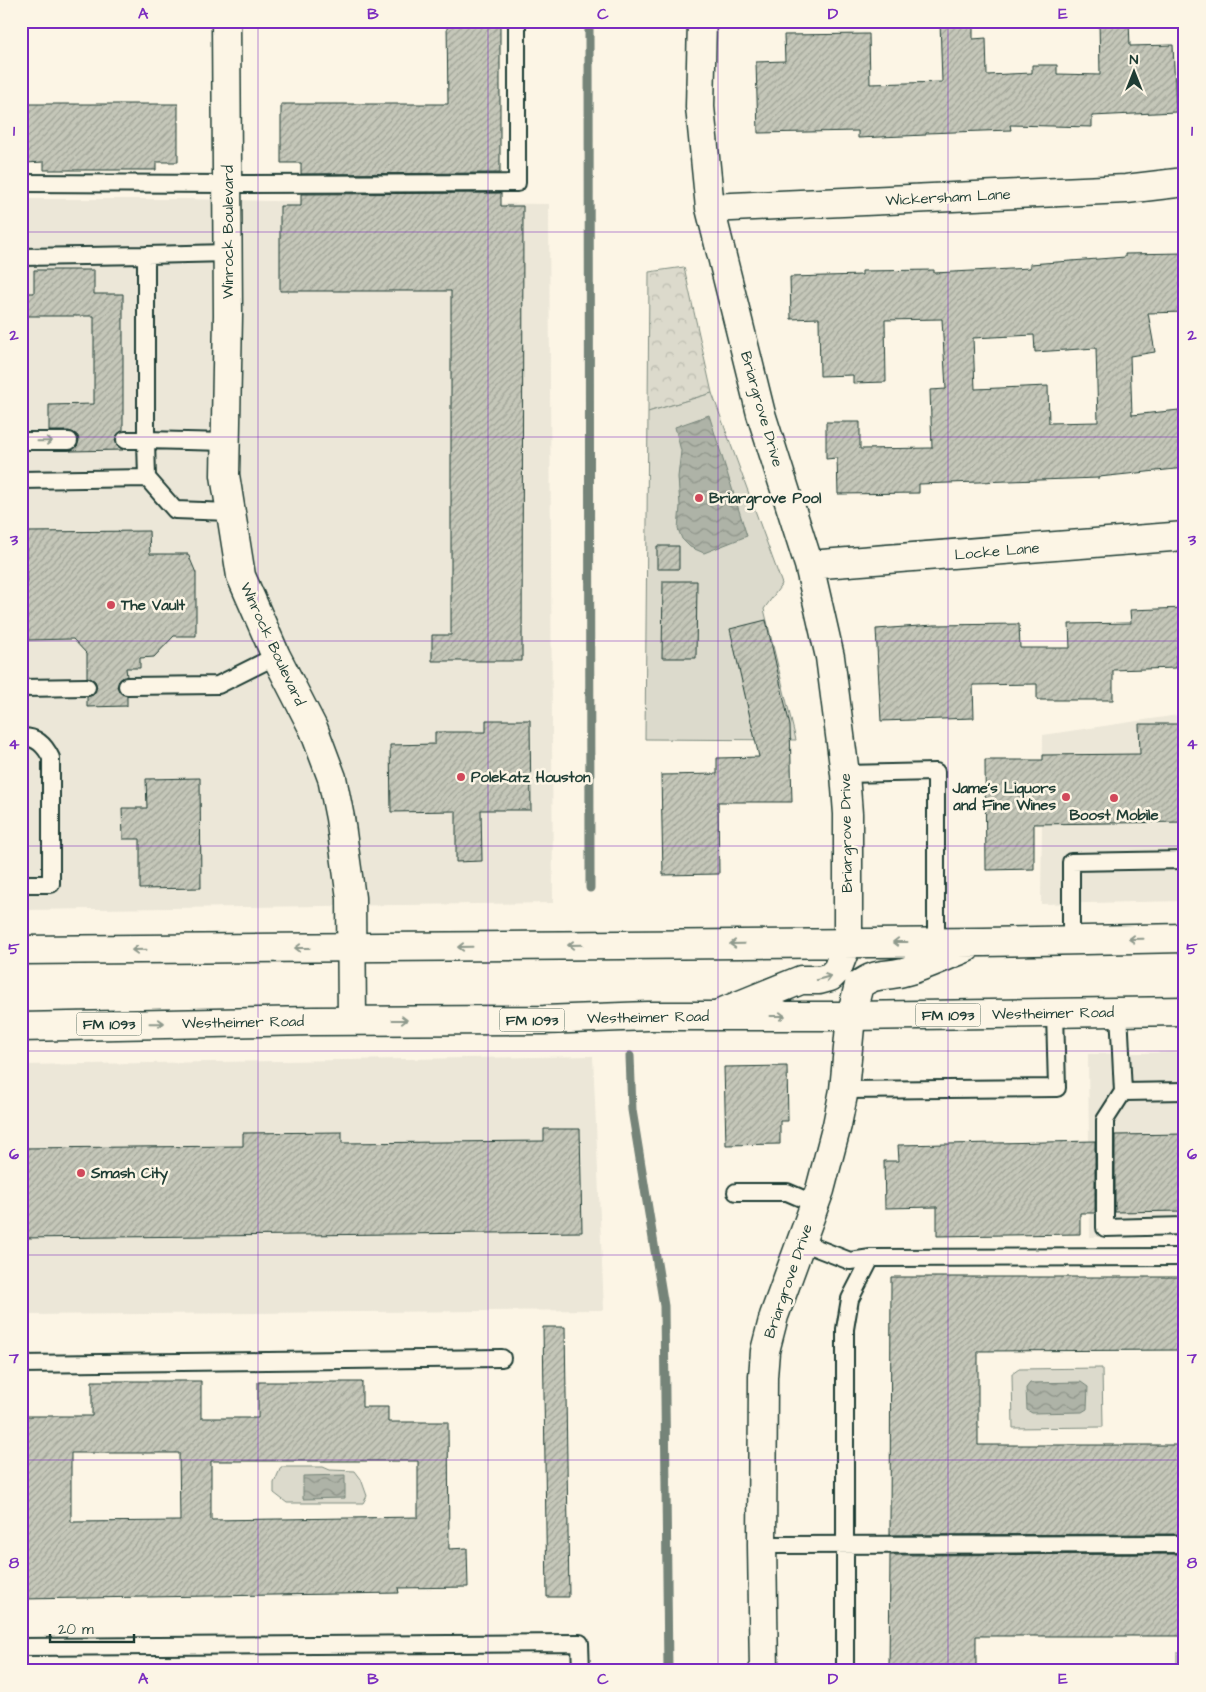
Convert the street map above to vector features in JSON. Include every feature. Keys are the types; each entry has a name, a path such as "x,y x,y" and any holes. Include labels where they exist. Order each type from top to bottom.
{"street":[{"name":"Winrock Boulevard","path":"226,21 228,253 225,475 241,576 276,656 314,730 332,778 348,866 352,1020"},
{"name":"Briargrove Drive","path":"702,21 700,107 710,208 761,414 809,566 830,657 845,774 848,814 848,942"},
{"name":"Wickersham Lane","path":"710,208 1126,189 1185,182"},
{"name":"Locke Lane","path":"809,566 1185,536"},
{"path":"21,950 984,942 1185,938"},
{"path":"712,1016 801,980 819,980 830,977 837,970 848,942"},
{"name":"Briargrove Drive","path":"764,1671 762,1545 763,1377 765,1351 774,1316 815,1204 837,1125 844,1090 851,1016 859,985 868,978 881,974 902,972 984,942"},
{"path":"21,969 62,950"},
{"path":"1129,1012 1185,992"},
{"name":"Westheimer Road","path":"21,1027 352,1020 544,1020 648,1016 851,1016 1185,1011"}],"lane":[{"path":"21,183 517,183 517,21"},
{"path":"21,257 228,253"},
{"path":"146,255 147,478 175,510 230,512"},
{"path":"125,440 226,442"},
{"path":"21,441 69,441"},
{"path":"21,480 147,478"},
{"path":"127,686 218,685 276,656"},
{"path":"21,688 87,686"},
{"path":"21,736 38,740 47,750 50,758 51,884 21,884"},
{"path":"845,774 936,772 936,942"},
{"path":"1071,940 1071,862 1185,860"},
{"path":"1129,1012 1123,1092 1105,1120 1105,1228 1185,1226"},
{"path":"844,1090 1056,1088 1054,1013"},
{"path":"1123,1092 1185,1091"},
{"path":"736,1192 787,1192 815,1204"},
{"path":"801,1242 850,1261 872,1258 1185,1257"},
{"path":"845,1671 845,1329 850,1299 872,1258"},
{"path":"21,1364 502,1358"},
{"path":"762,1545 1185,1544"},
{"path":"21,1647 580,1643 580,1671"}],"shaded area":[{"path":"21,199 186,199 549,204 553,903 21,910"},
{"path":"1185,714 1185,901 1041,904 1043,735"},
{"path":"1185,1052 1185,1235 1090,1237 1088,1054"},
{"path":"593,1056 604,1310 21,1315 21,1065"}],"green space":[{"path":"684,267 712,393 648,412 649,272"},
{"name":"Briargrove Pool","path":"712,393 782,584 764,609 796,740 645,739 648,412"},
{"path":"1102,1368 1103,1427 1013,1428 1012,1374 1019,1369"},
{"path":"281,1467 323,1467 330,1470 355,1471 361,1479 367,1496 363,1503 287,1503 274,1493 274,1483"},
{"path":"1177,1653 1185,1653 1185,1671 1177,1671"}],"water":[{"path":"709,415 747,536 704,553 690,547 682,539 678,529 680,506 678,477 681,451 675,427"},
{"path":"1081,1382 1088,1387 1087,1409 1082,1412 1032,1413 1027,1410 1026,1388 1030,1383"},
{"path":"345,1475 345,1498 303,1499 303,1476"}],"building":[{"path":"447,21 500,21 500,173 301,174 301,163 281,163 281,104 448,104"},
{"path":"940,21 973,21 973,39 986,38 987,75 1032,73 1032,65 1057,65 1057,74 1100,75 1099,21 1129,21 1130,46 1173,45 1176,112 1092,116 1092,127 1010,125 1011,130 858,138 858,131 758,133 756,62 785,61 784,35 869,34 870,84 942,82"},
{"path":"25,104 178,104 178,162 156,162 156,170 44,170 44,162 25,163"},
{"path":"501,193 501,206 523,206 522,661 432,661 432,635 451,635 451,291 280,291 280,206 301,206 301,194"},
{"path":"1185,253 1185,312 1148,313 1155,352 1130,356 1132,415 1179,410 1185,468 1099,478 919,484 919,493 838,494 837,458 826,459 826,422 860,422 860,449 932,448 930,390 946,389 942,319 885,320 886,382 853,383 853,375 820,376 819,318 791,319 790,277 862,275 862,271 934,270 934,273 1030,268 1030,264 1125,257 1125,254","holes":["1034,335 1035,352 1096,348 1098,422 1049,423 1048,386 975,389 973,338"]},
{"path":"34,270 94,270 94,294 123,294 123,430 117,435 115,440 117,445 123,450 70,451 77,446 78,436 69,431 49,431 49,405 94,404 94,316 21,316 21,293 34,293"},
{"name":"The Vault","path":"149,531 150,554 188,554 196,573 196,636 174,636 154,657 140,658 140,668 126,668 127,676 119,681 117,687 122,694 127,696 127,706 87,707 87,697 93,695 97,687 95,681 87,677 87,654 73,639 27,640 26,532"},
{"path":"657,546 679,546 679,569 657,569"},
{"path":"663,581 697,581 696,658 662,658"},
{"path":"1185,608 1185,654 1176,655 1176,668 1113,670 1113,700 1037,700 1037,684 973,685 974,718 881,721 876,629 934,625 1019,624 1020,648 1070,648 1069,624 1131,623 1130,610"},
{"path":"766,620 790,726 792,802 718,802 719,874 663,875 661,775 717,774 717,758 759,757 730,629"},
{"name":"Polekatz Houston","path":"486,720 530,720 531,810 481,810 482,861 456,862 456,811 391,812 390,745 435,744 435,732 486,732"},
{"path":"1139,724 1185,724 1185,822 1034,824 1034,869 986,870 985,760 1043,760 1043,755 1140,754"},
{"path":"200,778 201,888 140,889 140,839 123,839 122,808 147,808 146,779"},
{"path":"787,1066 788,1121 780,1121 780,1144 726,1145 724,1067"},
{"path":"544,1129 580,1129 582,1232 21,1238 21,1148 243,1146 243,1133 342,1132 342,1143 544,1141"},
{"path":"1185,1134 1185,1211 1115,1212 1115,1135"},
{"path":"1095,1141 1095,1213 1080,1213 1080,1234 937,1236 937,1207 885,1208 884,1161 899,1161 898,1145"},
{"path":"891,1277 1185,1277 1185,1350 978,1351 978,1445 1185,1445 1185,1534 890,1535"},
{"path":"543,1327 565,1327 569,1597 547,1597"},
{"path":"92,1381 201,1381 201,1418 258,1418 258,1382 362,1382 362,1407 388,1407 388,1422 448,1422 449,1549 467,1548 468,1587 398,1588 399,1593 21,1599 21,1416 92,1416","holes":["71,1453 179,1453 180,1521 71,1522","211,1461 418,1461 418,1517 211,1520"]},
{"path":"1185,1554 1185,1636 976,1636 976,1671 889,1671 890,1555"}],"waterway":[{"path":"589,21 590,888"},
{"path":"630,1056 632,1110 664,1306 668,1671"}],"place":[{"name":"Briargrove Pool","path":"699,498"},
{"name":"The Vault","path":"111,605"},
{"name":"Polekatz Houston","path":"461,777"},
{"name":"Jame's Liquors and Fine Wines","path":"1066,797"},
{"name":"Boost Mobile","path":"1114,798"},
{"name":"Smash City","path":"81,1173"}]}
